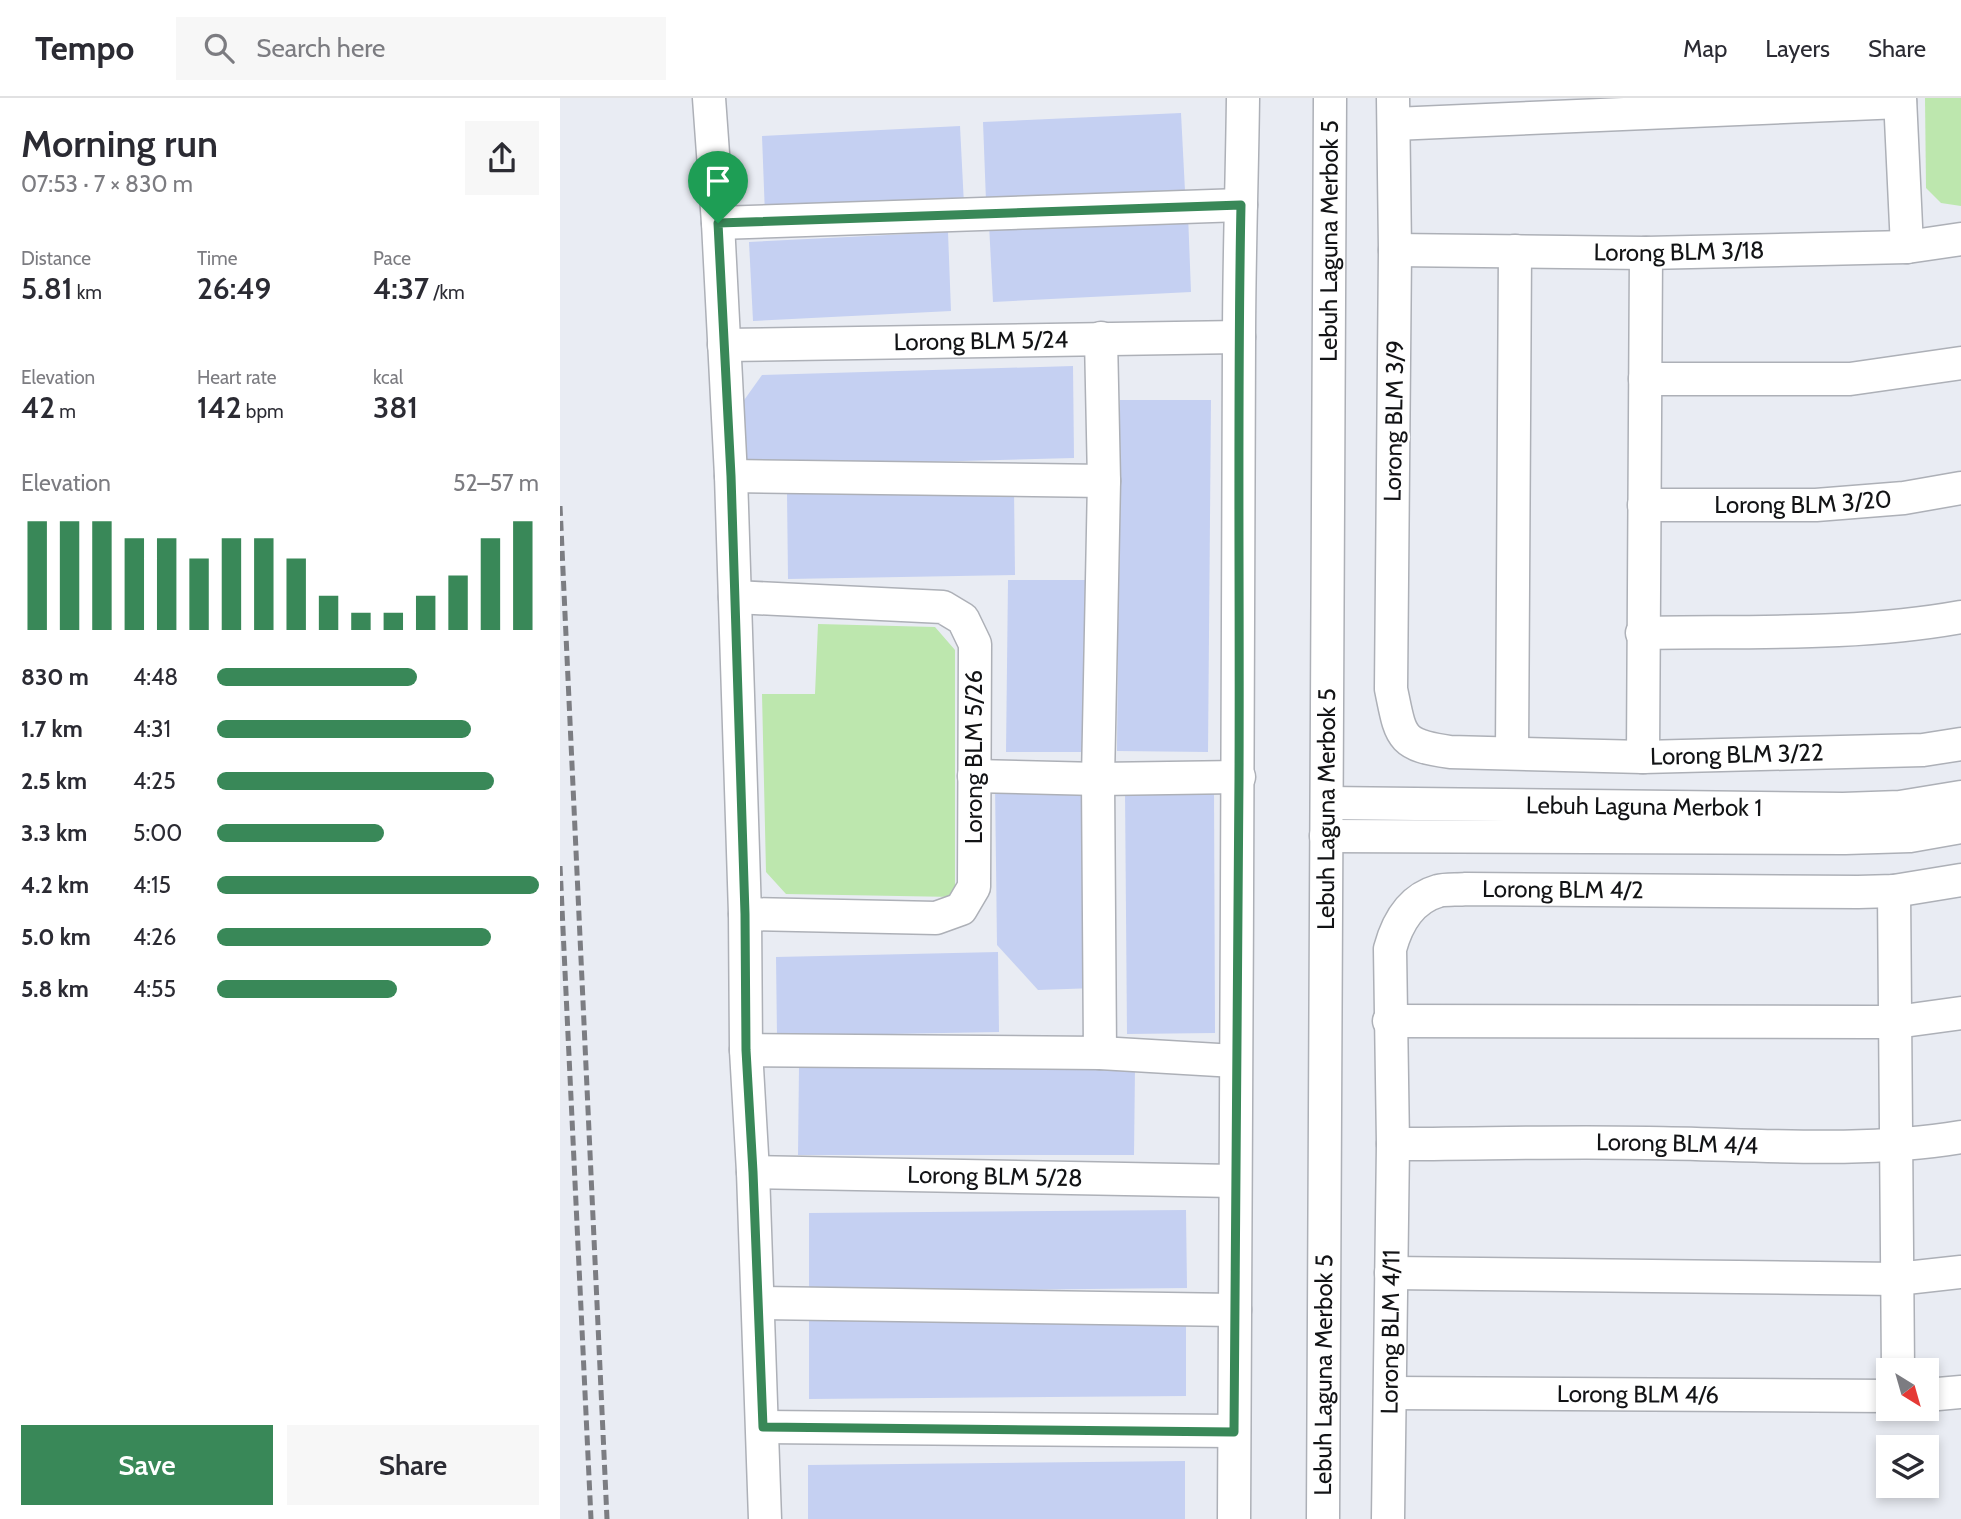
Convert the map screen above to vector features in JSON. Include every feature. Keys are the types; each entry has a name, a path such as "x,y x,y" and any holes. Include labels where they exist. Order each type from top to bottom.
{"street":[{"path":"709,98 718,223 736,597 746,1050 765,1519"},
{"path":"1234,1519 1234,1181 1239,778 1238,337 1242,98"},
{"name":"Lebuh Laguna Merbok 5","path":"1323,1519 1330,98"},
{"path":"1394,111 1900,100 1907,247"},
{"name":"Lorong BLM 3/9","path":"1394,111 1391,689 1398,723 1408,741"},
{"path":"718,223 1241,205"},
{"name":"Lorong BLM 3/18","path":"1395,250 1646,253 1907,247 1961,239"},
{"path":"1512,753 1515,251"},
{"path":"1643,757 1646,253"},
{"name":"Lorong BLM 5/24","path":"724,345 1238,337"},
{"path":"1100,1054 1098,779 1104,481 1101,338"},
{"path":"1645,379 1850,379 1961,363"},
{"path":"731,476 1104,481"},
{"name":"Lorong BLM 3/20","path":"1644,505 1816,505 1904,498 1961,488"},
{"name":"Lorong BLM 5/26","path":"736,597 943,607 963,620 975,644 974,887 961,909 936,918 745,914"},
{"path":"1642,633 1832,630 1961,617"},
{"name":"Lorong BLM 3/22","path":"1408,741 1422,748 1450,752 1643,757 1923,750 1961,744"},
{"path":"974,776 1239,778"},
{"name":"Lebuh Laguna Merbok 1","path":"1326,803 1843,809 1900,807 1961,797"},
{"name":"Lebuh Laguna Merbok 1","path":"1326,836 1845,838 1910,836 1961,827"},
{"name":"Lorong BLM 4/2","path":"1393,1144 1389,1021 1390,948 1405,913 1421,899 1438,891 1894,891 1961,880"},
{"path":"1894,891 1898,1358"},
{"path":"1389,1021 1896,1022 1961,1013"},
{"path":"746,1050 1100,1054 1235,1061"},
{"name":"Lorong BLM 4/4","path":"1393,1144 1895,1145 1961,1136"},
{"name":"Lorong BLM 4/11","path":"1388,1519 1393,1144"},
{"name":"Lorong BLM 5/28","path":"753,1172 1234,1181"},
{"path":"1391,1273 1897,1279 1961,1272"},
{"path":"758,1303 1234,1310"},
{"path":"1939,1394 1961,1392"},
{"name":"Lorong BLM 4/6","path":"1390,1393 1876,1396"},
{"path":"763,1427 1234,1432"}],"green space":[{"path":"1925,98 1961,98 1961,206 1941,203 1926,188"},
{"path":"818,624 935,627 955,650 955,897 786,894 766,872 762,694 815,694"}],"building":[{"path":"1181,113 1185,191 986,201 983,122"},
{"path":"960,126 964,205 765,215 762,136"},
{"path":"1188,214 1191,292 993,302 989,224"},
{"path":"948,232 951,311 753,321 749,242"},
{"path":"1073,366 1074,458 743,467 742,403 762,375"},
{"path":"1120,400 1211,400 1208,752 1117,751"},
{"path":"1014,489 1015,575 788,579 787,493"},
{"path":"1008,580 1093,580 1091,752 1006,752"},
{"path":"1094,781 1096,988 1038,990 997,945 995,783"},
{"path":"1214,790 1215,1033 1127,1034 1125,791"},
{"path":"998,952 999,1032 777,1036 776,957"},
{"path":"799,1067 1135,1067 1134,1155 798,1155"},
{"path":"1186,1210 1187,1288 809,1292 809,1213"},
{"path":"1186,1317 1186,1396 809,1399 809,1320"},
{"path":"1185,1461 1185,1519 808,1519 808,1465"}],"railway":[{"path":"560,506 607,1519"},
{"path":"560,866 591,1519"}],"route":[{"path":"1241,205 1238,337 1239,778 1234,1432 763,1427 746,1050 745,914 731,476 718,223 1241,205"}]}
